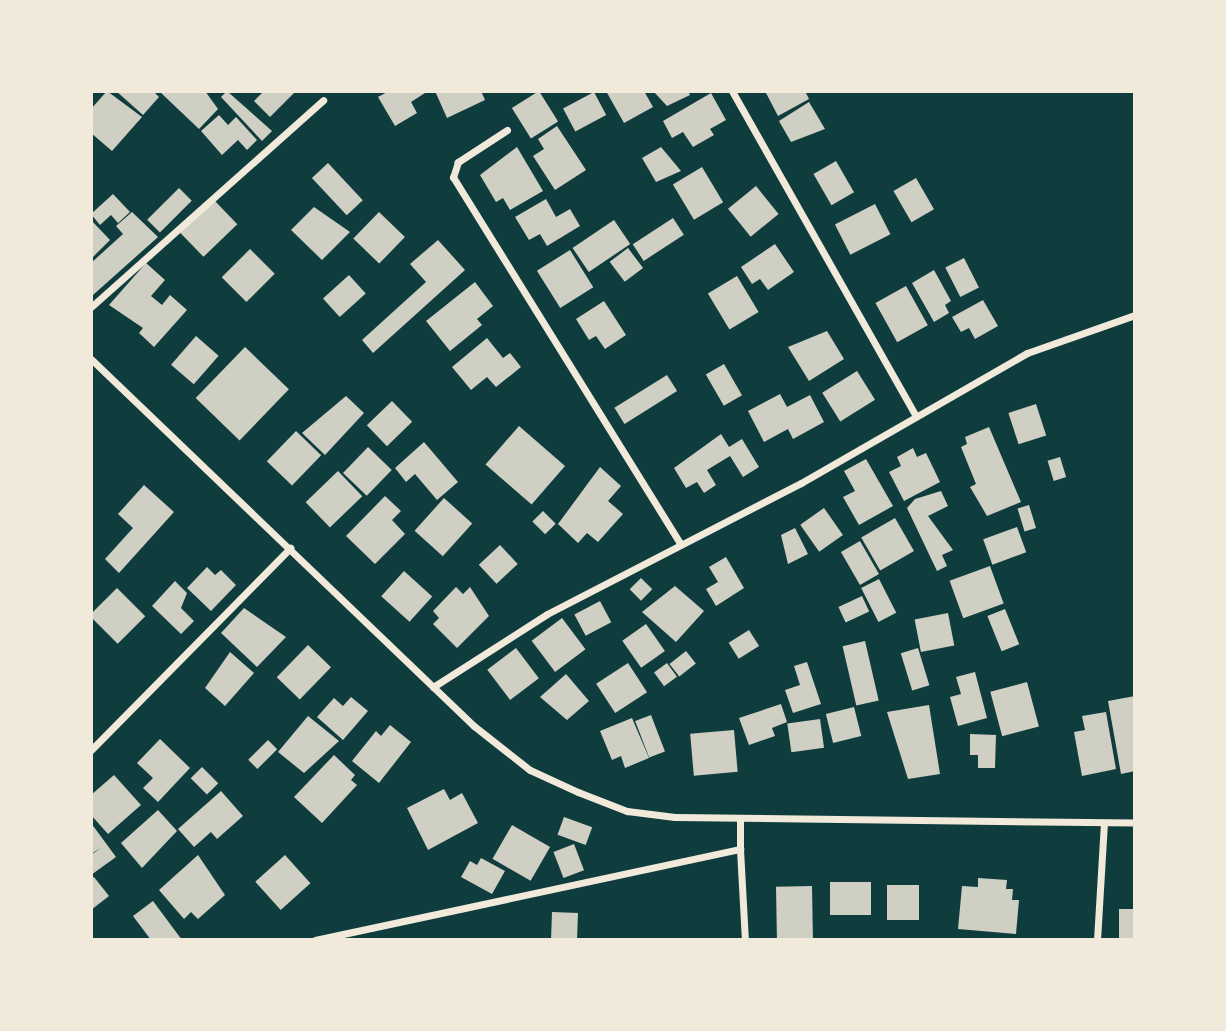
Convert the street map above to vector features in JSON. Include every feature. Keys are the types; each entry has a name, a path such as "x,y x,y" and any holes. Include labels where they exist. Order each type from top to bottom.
{"street":[{"path":"732,91 916,416"},
{"path":"91,307 323,100"},
{"path":"507,130 458,162 453,177 680,543"},
{"path":"433,687 547,614 680,543 801,483 1027,353 1135,315"},
{"path":"91,359 433,687 530,770 578,792 627,811 740,819 1135,823"},
{"path":"91,750 290,548"},
{"path":"740,819 745,940"},
{"path":"1097,940 1104,823"},
{"path":"315,940 740,849"}],"building":[{"path":"107,91 142,117 112,151 91,133 91,109"},
{"path":"116,91 153,91 159,97 143,115"},
{"path":"159,91 205,91 218,109 199,129"},
{"path":"227,91 272,131 262,141 221,97"},
{"path":"264,91 296,91 270,117 254,101"},
{"path":"389,91 425,93 411,102 417,113 395,126 378,97"},
{"path":"435,91 481,91 485,100 447,118"},
{"path":"539,91 558,122 531,138 512,108"},
{"path":"606,91 644,91 653,107 624,123"},
{"path":"653,91 688,91 690,95 667,106"},
{"path":"805,91 809,99 778,116 766,93"},
{"path":"594,92 606,115 575,131 563,108"},
{"path":"711,93 726,120 710,129 714,135 693,147 683,132 672,138 663,121"},
{"path":"809,102 825,129 791,142 779,121"},
{"path":"219,115 228,125 236,117 257,140 247,150 238,140 222,155 201,131"},
{"path":"557,126 586,170 555,190 533,156 544,149 538,139"},
{"path":"517,147 543,191 510,210 503,198 496,202 480,175"},
{"path":"661,147 681,171 656,182 642,158"},
{"path":"836,161 854,192 831,205 813,174"},
{"path":"328,163 363,200 347,215 312,178"},
{"path":"702,167 723,202 694,220 673,185"},
{"path":"916,178 934,209 911,222 893,191"},
{"path":"756,186 779,214 751,237 728,209"},
{"path":"179,188 192,201 160,233 147,220"},
{"path":"113,194 130,212 118,223 111,215 100,225 91,214"},
{"path":"213,199 237,224 204,257 179,232"},
{"path":"546,199 556,217 570,209 580,226 547,246 540,234 529,240 515,217"},
{"path":"875,204 890,234 850,255 835,224"},
{"path":"314,207 350,232 322,260 291,230"},
{"path":"132,212 158,237 93,295 91,263 123,234 116,226"},
{"path":"379,212 405,237 379,264 353,239"},
{"path":"673,218 684,235 644,261 633,244"},
{"path":"91,220 110,240 91,259"},
{"path":"614,220 630,244 589,272 573,248"},
{"path":"438,240 465,270 373,353 362,340 426,282 410,264"},
{"path":"775,244 794,272 768,290 760,279 752,284 741,267"},
{"path":"628,248 643,268 625,282 610,262"},
{"path":"250,249 275,274 246,302 222,277"},
{"path":"570,250 593,287 560,308 537,271"},
{"path":"964,258 979,287 960,297 945,268"},
{"path":"146,263 165,280 151,296 162,305 170,295 187,310 154,347 139,333 143,328 109,305"},
{"path":"934,270 951,301 945,305 949,313 934,322 912,283"},
{"path":"349,275 366,294 340,317 323,298"},
{"path":"737,276 759,312 729,330 708,294"},
{"path":"475,282 493,306 477,319 482,325 450,351 426,321"},
{"path":"906,286 928,325 897,342 875,303"},
{"path":"983,300 998,326 975,339 969,328 961,332 952,317"},
{"path":"604,301 626,335 605,349 596,336 589,340 576,319"},
{"path":"827,331 844,359 809,381 788,347"},
{"path":"196,336 219,356 194,384 171,365"},
{"path":"487,338 503,358 510,353 521,367 496,387 487,377 471,390 452,367"},
{"path":"245,347 289,389 240,440 196,398"},
{"path":"724,364 742,395 724,406 706,374"},
{"path":"857,371 875,400 840,422 822,393"},
{"path":"667,375 677,391 624,424 614,408"},
{"path":"780,394 787,407 810,395 824,422 793,439 788,429 764,442 748,411"},
{"path":"346,396 364,413 325,455 302,433"},
{"path":"392,401 412,422 387,446 367,425"},
{"path":"1036,404 1046,435 1019,444 1008,413"},
{"path":"519,426 565,466 532,505 486,464"},
{"path":"989,427 1021,502 987,516 970,487 976,484 961,447 967,444 965,437"},
{"path":"296,431 321,455 292,486 267,461"},
{"path":"721,434 729,447 742,439 759,467 743,477 730,456 707,470 716,485 704,493 697,482 686,488 674,468"},
{"path":"424,442 458,482 437,500 415,474 406,482 395,468"},
{"path":"368,447 392,470 367,496 343,473"},
{"path":"913,448 917,457 926,453 940,482 904,501 889,472 901,466 897,457"},
{"path":"1060,457 1066,477 1054,481 1048,461"},
{"path":"866,459 893,506 859,525 843,497 855,491 844,471"},
{"path":"600,467 621,486 608,501 623,514 598,542 587,533 578,543 558,524"},
{"path":"338,471 362,496 330,527 306,502"},
{"path":"144,485 174,512 119,573 105,559 133,528 118,514"},
{"path":"941,491 948,506 928,516 953,550 942,555 947,566 937,571 907,508 915,499"},
{"path":"385,496 401,511 392,520 405,534 375,564 346,536"},
{"path":"444,498 472,523 443,556 415,531"},
{"path":"1029,505 1036,528 1025,531 1018,509"},
{"path":"824,508 843,535 819,552 800,525"},
{"path":"543,511 556,524 545,534 532,522"},
{"path":"895,518 914,551 880,570 861,538"},
{"path":"1017,527 1026,552 992,565 983,539"},
{"path":"795,528 808,554 788,564 781,535"},
{"path":"860,541 879,574 860,585 841,552"},
{"path":"500,545 518,564 497,584 479,565"},
{"path":"726,557 744,588 716,606 706,589 718,582 709,567"},
{"path":"990,566 1004,604 963,618 950,581"},
{"path":"207,567 215,575 221,570 236,585 211,611 187,588"},
{"path":"404,571 432,596 409,622 381,596"},
{"path":"641,578 652,589 641,601 630,589"},
{"path":"879,579 896,613 878,622 861,588"},
{"path":"175,581 187,593 181,608 194,621 181,634 152,606"},
{"path":"675,586 704,611 676,642 642,612"},
{"path":"456,587 463,594 470,587 489,616 457,648 433,624 439,618 433,611"},
{"path":"117,588 145,616 118,644 91,617"},
{"path":"862,596 869,611 846,622 838,607"},
{"path":"600,601 611,622 586,636 574,615"},
{"path":"244,608 286,637 257,667 221,633"},
{"path":"1005,609 1019,644 1002,651 987,616"},
{"path":"948,613 954,645 921,652 915,619"},
{"path":"562,618 585,649 555,672 532,641"},
{"path":"646,624 665,651 641,668 622,641"},
{"path":"749,630 759,646 739,659 729,643"},
{"path":"865,641 879,700 856,706 843,646"},
{"path":"308,645 331,667 300,700 277,677"},
{"path":"516,648 539,678 510,700 487,670"},
{"path":"918,648 929,685 912,691 901,653"},
{"path":"686,651 696,664 679,677 669,664"},
{"path":"230,652 254,673 225,706 205,688"},
{"path":"807,662 821,704 793,713 785,690 800,685 794,666"},
{"path":"628,663 647,692 615,713 596,684"},
{"path":"667,663 677,677 664,686 654,672"},
{"path":"975,672 987,718 958,726 950,697 961,694 956,677"},
{"path":"566,674 589,701 567,720 540,697"},
{"path":"1027,682 1039,726 1002,736 990,692"},
{"path":"1135,696 1135,771 1121,774 1108,701"},
{"path":"351,697 368,711 343,740 317,717 334,698 343,706"},
{"path":"781,704 787,722 772,728 775,736 749,745 739,718"},
{"path":"929,705 940,774 908,779 887,712"},
{"path":"854,707 861,736 833,743 826,714"},
{"path":"1106,712 1116,769 1082,776 1074,732 1085,730 1082,716"},
{"path":"651,715 665,751 649,758 635,721"},
{"path":"308,716 339,741 304,773 278,752"},
{"path":"632,718 649,758 625,768 621,756 612,760 600,731"},
{"path":"820,719 824,748 791,752 787,724"},
{"path":"390,725 411,742 379,783 352,761 376,731 381,736"},
{"path":"734,730 738,772 694,776 690,734"},
{"path":"970,734 996,735 995,768 978,768 978,755 970,755"},
{"path":"160,739 190,768 158,802 143,788 153,778 137,763"},
{"path":"268,740 277,749 257,769 248,760"},
{"path":"334,755 355,775 351,780 357,785 322,823 294,797"},
{"path":"202,767 218,783 207,795 191,778"},
{"path":"114,775 141,805 108,834 91,815 91,795"},
{"path":"444,789 450,800 462,793 478,823 428,850 407,808"},
{"path":"221,791 243,816 217,839 211,832 194,847 178,829"},
{"path":"158,810 177,831 142,868 121,843"},
{"path":"564,817 592,827 586,845 558,835"},
{"path":"91,823 116,857 91,875 91,855 101,848 91,854"},
{"path":"512,825 550,847 531,881 492,859"},
{"path":"574,844 584,870 563,878 553,852"},
{"path":"198,855 225,895 198,919 191,912 184,919 159,890"},
{"path":"285,855 310,883 281,910 255,882"},
{"path":"481,858 505,871 492,894 461,877 470,861 477,865"},
{"path":"94,877 109,896 91,910 91,879"},
{"path":"978,878 1007,880 1006,889 1013,889 1012,900 1019,900 1016,934 958,929 962,886 978,887"},
{"path":"830,882 871,882 871,915 830,915"},
{"path":"887,885 919,885 919,920 887,920"},
{"path":"812,886 813,939 777,940 776,887"},
{"path":"153,901 182,940 151,940 133,916"},
{"path":"1119,909 1135,909 1135,940 1119,940"},
{"path":"552,912 578,913 577,940 551,939"}]}
